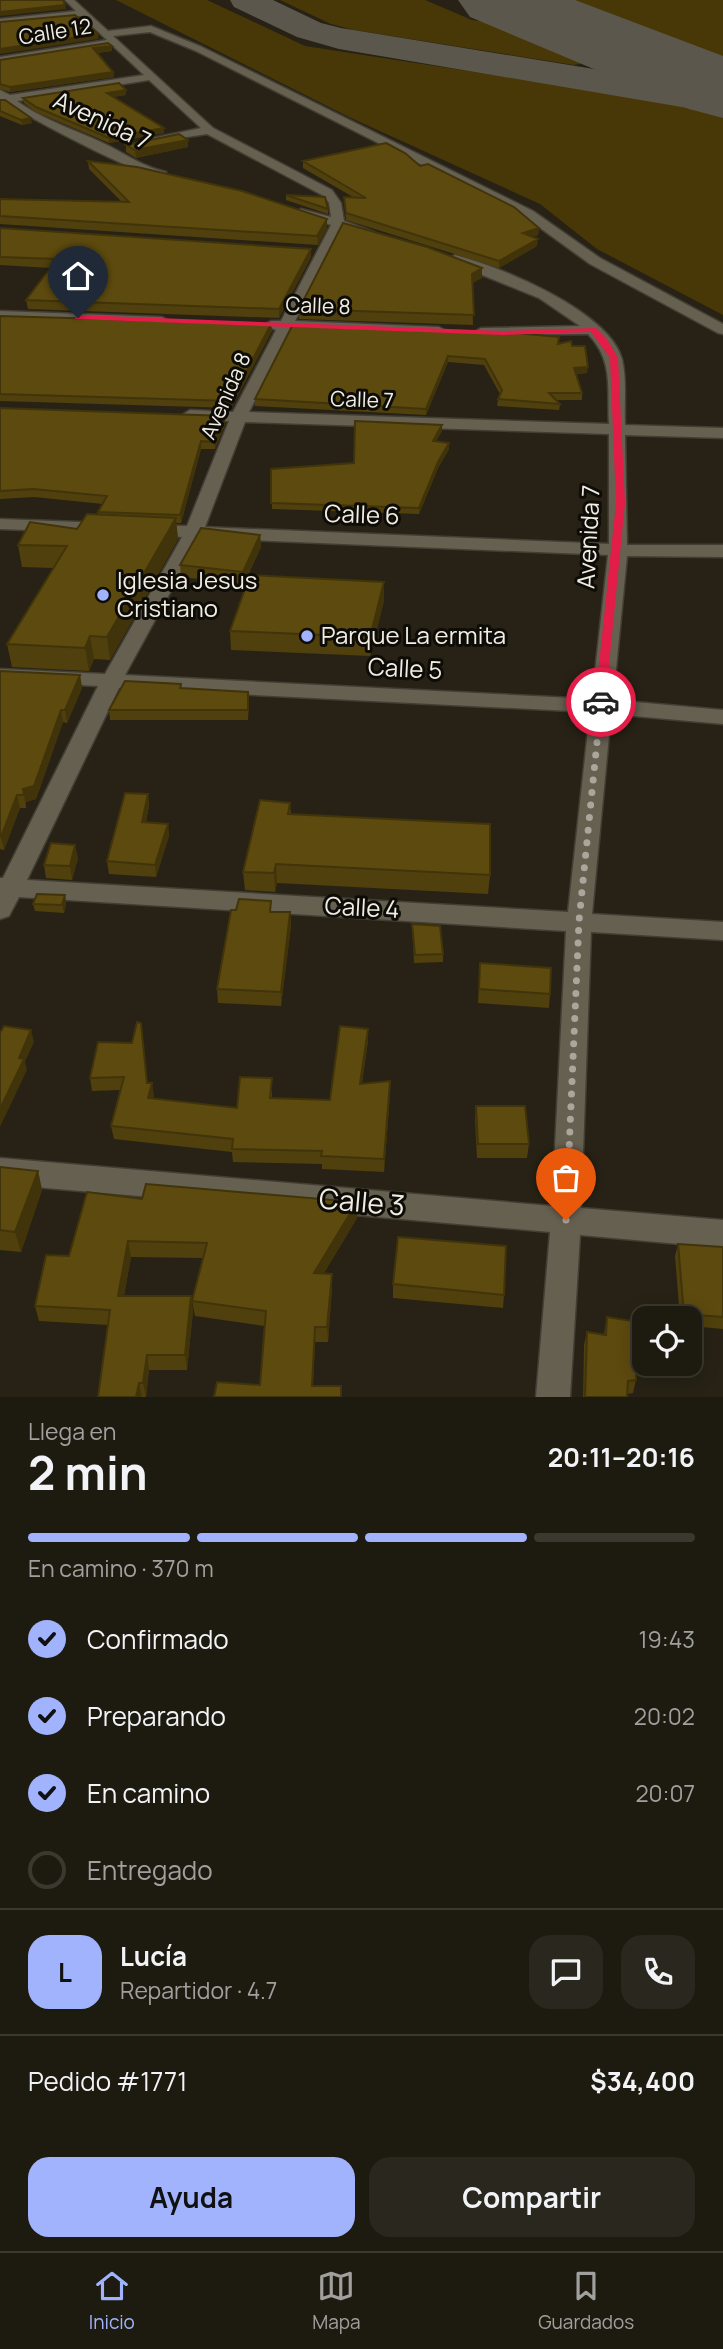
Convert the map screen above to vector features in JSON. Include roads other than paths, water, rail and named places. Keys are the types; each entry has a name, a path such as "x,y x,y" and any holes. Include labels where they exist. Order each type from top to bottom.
{"street":[{"path":"69,0 209,130 328,193 335,203 338,224"},
{"path":"0,22 85,13"},
{"name":"Calle 12","path":"0,60 151,29 199,49 529,214 595,261 723,330"},
{"path":"3,97 150,77"},
{"name":"Avenida 7","path":"3,97 31,116 108,150 142,170 174,178"},
{"path":"108,150 209,130"},
{"path":"286,209 395,240"},
{"name":"Avenida 8","path":"0,910 6,887 112,680 194,532 239,416 318,252 338,224"},
{"name":"Avenida 7","path":"433,251 520,285 556,303 605,341 614,358 620,503 618,550 579,921 566,1220 553,1397"},
{"path":"0,315 176,321"},
{"name":"Calle 8","path":"257,325 503,333 593,330"},
{"name":"Calle 7","path":"173,414 723,433"},
{"name":"Calle 6","path":"0,524 618,550 723,551"},
{"name":"Calle 5","path":"0,675 600,706 723,717"},
{"name":"Calle 4","path":"6,887 723,931"},
{"name":"Calle 3","path":"0,1171 723,1234"}],"place":[{"name":"Iglesia Jesus Cristiano","path":"103,595"},
{"name":"Parque La ermita","path":"307,636"}]}
